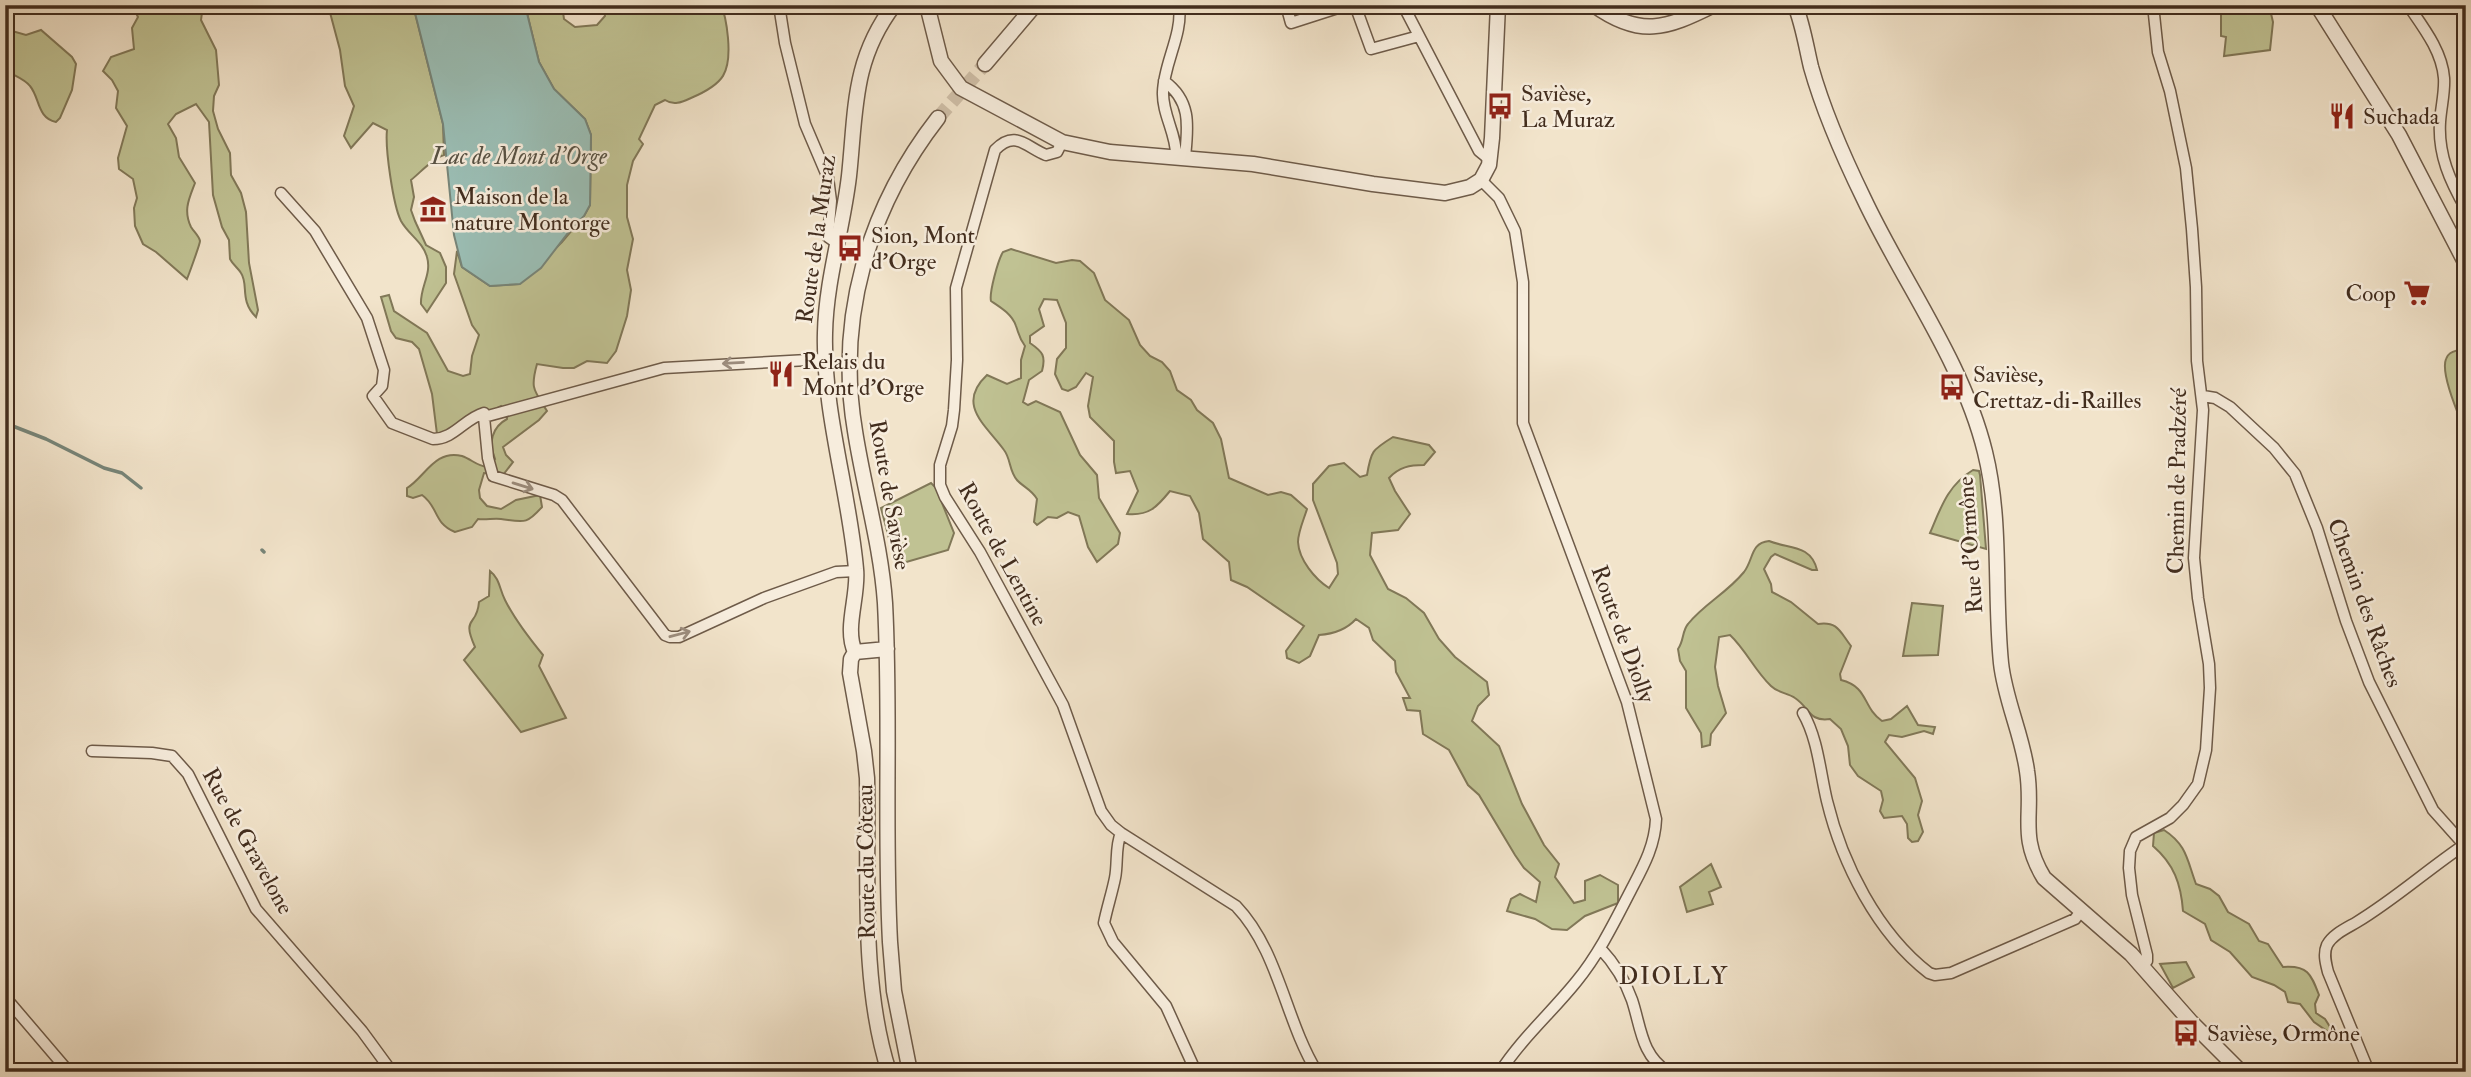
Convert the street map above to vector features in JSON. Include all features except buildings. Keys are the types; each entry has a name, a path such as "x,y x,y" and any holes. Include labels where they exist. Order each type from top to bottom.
{"street":[{"path":"779,5 785,43 806,124 828,178 831,201 828,237 838,244"},
{"name":"Route de la Muraz","path":"889,1072 871,982 867,778 850,673 851,659 856,652 851,640 856,570 826,359 827,313 847,188 861,68 875,32 894,5"},
{"path":"927,5 939,56 950,76 961,88 1062,142 1110,152 1278,167 1425,191 1460,191 1481,180 1486,173 1490,160 1498,5"},
{"path":"985,64 1035,5"},
{"path":"1179,5 1178,28 1164,82 1164,108 1180,157"},
{"path":"1286,5 1291,23 1348,5"},
{"path":"1354,5 1371,49 1419,36"},
{"path":"1403,5 1479,151 1490,160"},
{"path":"1594,5 1624,23 1651,28 1682,21 1714,5"},
{"name":"Rue d'Ormône","path":"1795,5 1834,136 1867,206 1939,340 1978,425 1987,459 1994,508 2001,667 2028,779 2028,842 2036,864 2044,878 2143,966 2191,1023 2241,1072"},
{"name":"Chemin de Pradzéré","path":"2143,966 2147,955 2133,903 2129,869 2132,842 2140,833 2170,818 2183,805 2200,779 2206,750 2210,674 2194,551 2203,396 2197,360 2196,287 2189,193 2170,91 2158,52 2153,5"},
{"path":"2318,5 2399,135 2466,264"},
{"path":"2408,5 2433,42 2440,61 2444,78 2440,121 2443,158 2449,177 2466,209"},
{"path":"1164,82 1176,93 1187,111 1188,137 1180,157"},
{"name":"Route de Savièse","path":"887,649 882,578 852,413 849,359 852,320 862,265 879,215 906,162 938,118"},
{"name":"Route de Lentine","path":"1062,142 1057,152 1046,155 1025,142 1015,140 1001,144 995,150 956,288 957,359 954,410 939,475 945,497 980,552 1063,705 1101,811 1121,833 1236,906 1245,915 1259,937 1292,1021 1317,1072"},
{"name":"Route de Diolly","path":"1481,180 1499,198 1515,231 1523,282 1523,423 1627,702 1654,803 1655,835 1647,859 1600,948 1577,981 1517,1046 1500,1072"},
{"path":"281,193 314,231 366,318 384,370 382,386 373,396 392,423 433,439 450,435 472,417 664,368 826,359"},
{"name":"Chemin des Râches","path":"2203,396 2215,398 2230,407 2269,443 2295,474 2317,528 2346,621 2369,682 2433,810 2465,846"},
{"path":"484,415 493,477 554,495 562,500 665,635 679,637 737,609 836,572 856,570"},
{"path":"856,652 887,649"},
{"name":"Route du Côteau","path":"887,649 890,942 896,1002 910,1072"},
{"path":"1803,713 1810,725 1827,804 1840,844 1885,927 1929,973 1942,975 1951,972 2075,919 2081,911"},
{"name":"Rue de Gravelone","path":"92,751 172,756 188,774 256,909 362,1031 392,1072"},
{"path":"1121,833 1115,879 1104,923 1113,942 1166,1006 1196,1072"},
{"path":"2369,1072 2328,972 2325,958 2327,945 2341,932 2394,898 2438,863 2465,846"},
{"path":"1600,948 1614,964 1626,985 1645,1047 1653,1060 1666,1071"},
{"path":"5,998 69,1072"}],"green space":[{"path":"132,5 203,5 201,20 216,50 219,85 214,96 213,111 218,129 230,153 231,175 241,193 246,212 249,263 258,310 256,317 248,305 240,271 230,259 229,240 222,227 213,195 209,122 196,104 176,114 168,124 176,138 179,157 195,183 187,215 200,241 187,279 143,244 135,226 134,208 137,198 133,179 119,169 118,158 127,126 116,108 118,91 103,71 111,57 134,49 132,28 138,17"},
{"path":"328,5 413,5 443,124 444,155 431,162 411,180 414,197 411,210 415,221 426,245 440,253 446,267 446,283 427,312 421,304 428,269 427,257 404,226 398,213 390,176 387,130 373,123 351,148 344,136 354,106 345,86 340,50"},
{"path":"525,5 562,5 564,19 575,27 597,25 605,16 602,5 721,5 727,26 728,60 723,76 711,88 681,102 672,103 665,100 655,105 639,139 643,144 633,161 627,185 627,217 633,239 627,270 631,290 627,316 616,351 607,363 587,361 574,368 537,364 534,389 547,411 503,447 513,462 503,475 484,473 479,490 480,498 487,506 501,509 516,500 540,495 542,507 524,521 478,519 472,527 455,532 439,520 422,495 413,498 407,496 407,488 431,465 445,456 462,456 487,467 495,459 493,436 498,426 507,419 507,411 501,406 452,433 437,434 432,394 419,349 412,342 396,338 391,331 381,297 389,295 394,311 427,333 448,371 463,376 470,374 479,335 472,325 454,274 457,251 462,267 490,286 519,284 562,242 590,205 591,135 585,119 554,89 539,62"},
{"path":"2269,5 2273,22 2270,50 2224,56 2226,37 2221,36 2221,8"},
{"path":"5,29 26,35 41,30 72,57 76,64 72,90 56,122 42,112 28,84 5,70"},
{"path":"1011,249 1056,263 1080,261 1094,273 1105,300 1129,320 1140,345 1150,356 1162,362 1170,371 1177,390 1213,423 1221,439 1229,478 1268,495 1281,492 1291,495 1307,509 1299,534 1299,549 1318,580 1329,588 1338,574 1337,563 1313,500 1313,484 1329,466 1344,463 1360,477 1367,475 1374,452 1393,437 1429,445 1435,452 1424,465 1405,467 1389,478 1410,514 1398,530 1372,533 1370,555 1388,589 1406,598 1424,613 1439,639 1455,657 1487,682 1489,695 1478,706 1472,721 1499,746 1522,804 1544,845 1559,864 1555,877 1574,903 1585,900 1585,881 1600,875 1618,885 1618,903 1585,916 1567,930 1552,929 1535,919 1507,911 1511,899 1520,894 1536,902 1540,882 1524,868 1515,855 1479,795 1468,785 1449,750 1423,734 1420,711 1407,710 1403,698 1410,698 1396,672 1395,661 1373,640 1369,628 1356,619 1339,631 1319,635 1310,656 1299,663 1287,658 1286,651 1304,626 1247,587 1231,580 1229,562 1203,539 1199,513 1190,496 1170,491 1147,512 1127,514 1138,491 1130,471 1116,473 1114,441 1090,417 1088,406 1093,377 1086,373 1076,387 1068,391 1062,389 1055,374 1057,359 1066,348 1066,323 1057,300 1044,299 1039,309 1044,326 1030,336 1030,343 1042,355 1042,371 1029,380 1023,402 1028,405 1036,401 1060,412 1080,455 1097,475 1099,498 1120,533 1118,544 1097,562 1088,547 1079,516 1068,512 1057,518 1048,517 1037,525 1034,522 1037,499 1014,476 1006,454 977,415 974,406 978,386 987,375 1007,384 1021,378 1021,360 1025,346 1012,318 991,301 1001,256 1003,252"},
{"path":"2458,350 2466,353 2466,434 2452,396 2445,366 2448,355"},
{"path":"1973,470 1979,471 1980,475 1986,549 1930,533 1951,490"},
{"path":"931,483 936,488 954,533 948,550 896,565 881,508"},
{"path":"1769,541 1798,549 1810,556 1814,562 1817,570 1775,554 1764,569 1772,592 1791,602 1818,624 1834,626 1851,646 1840,674 1841,680 1861,692 1871,710 1882,721 1891,719 1907,706 1918,725 1935,727 1933,734 1924,731 1902,737 1889,735 1885,742 1915,778 1922,801 1918,815 1923,832 1918,841 1912,842 1908,838 1907,824 1902,816 1884,818 1880,811 1883,800 1881,791 1858,776 1850,765 1848,746 1841,729 1830,719 1814,716 1795,698 1771,686 1730,635 1719,637 1715,667 1726,713 1711,734 1710,745 1702,747 1701,733 1686,708 1686,671 1680,661 1678,649 1688,624 1744,572 1755,548"},
{"path":"490,571 498,581 513,615 543,655 539,666 566,718 521,732 464,660 475,647 469,630 479,602 489,596"},
{"path":"1912,603 1943,606 1938,655 1903,656"},
{"path":"2164,830 2182,847 2196,884 2210,889 2219,896 2228,912 2249,924 2259,941 2268,944 2283,967 2303,969 2311,976 2319,995 2315,1004 2316,1013 2325,1019 2332,1030 2330,1033 2314,1022 2300,1004 2288,1002 2285,992 2252,977 2230,952 2211,940 2205,924 2183,911 2175,875 2153,846 2154,833"},
{"path":"1711,864 1721,887 1709,892 1713,904 1687,912 1680,887"},
{"path":"2186,962 2194,977 2173,988 2160,964"}],"water":[{"name":"Lac de Mont d'Orge","path":"413,5 525,5 539,62 554,89 585,119 591,135 590,205 541,268 520,284 490,286 462,267 454,235 443,124"}],"waterway":[{"path":"5,423 46,439 104,468 122,473 141,488"}],"tunnel":[{"path":"938,118 985,64"}],"place":[{"name":"Savièse, La Muraz","path":"1500,106"},
{"name":"Suchada","path":"2342,116"},
{"name":"Maison de la nature Montorge","path":"433,209"},
{"name":"Sion, Mont d'Orge","path":"850,248"},
{"name":"Coop","path":"2417,293"},
{"name":"Relais du Mont d'Orge","path":"781,374"},
{"name":"Savièse, Crettaz-di-Railles","path":"1952,387"},
{"name":"Savièse, Ormône","path":"2186,1033"}],"district":[{"name":"DIOLLY","path":"1674,976"}]}
